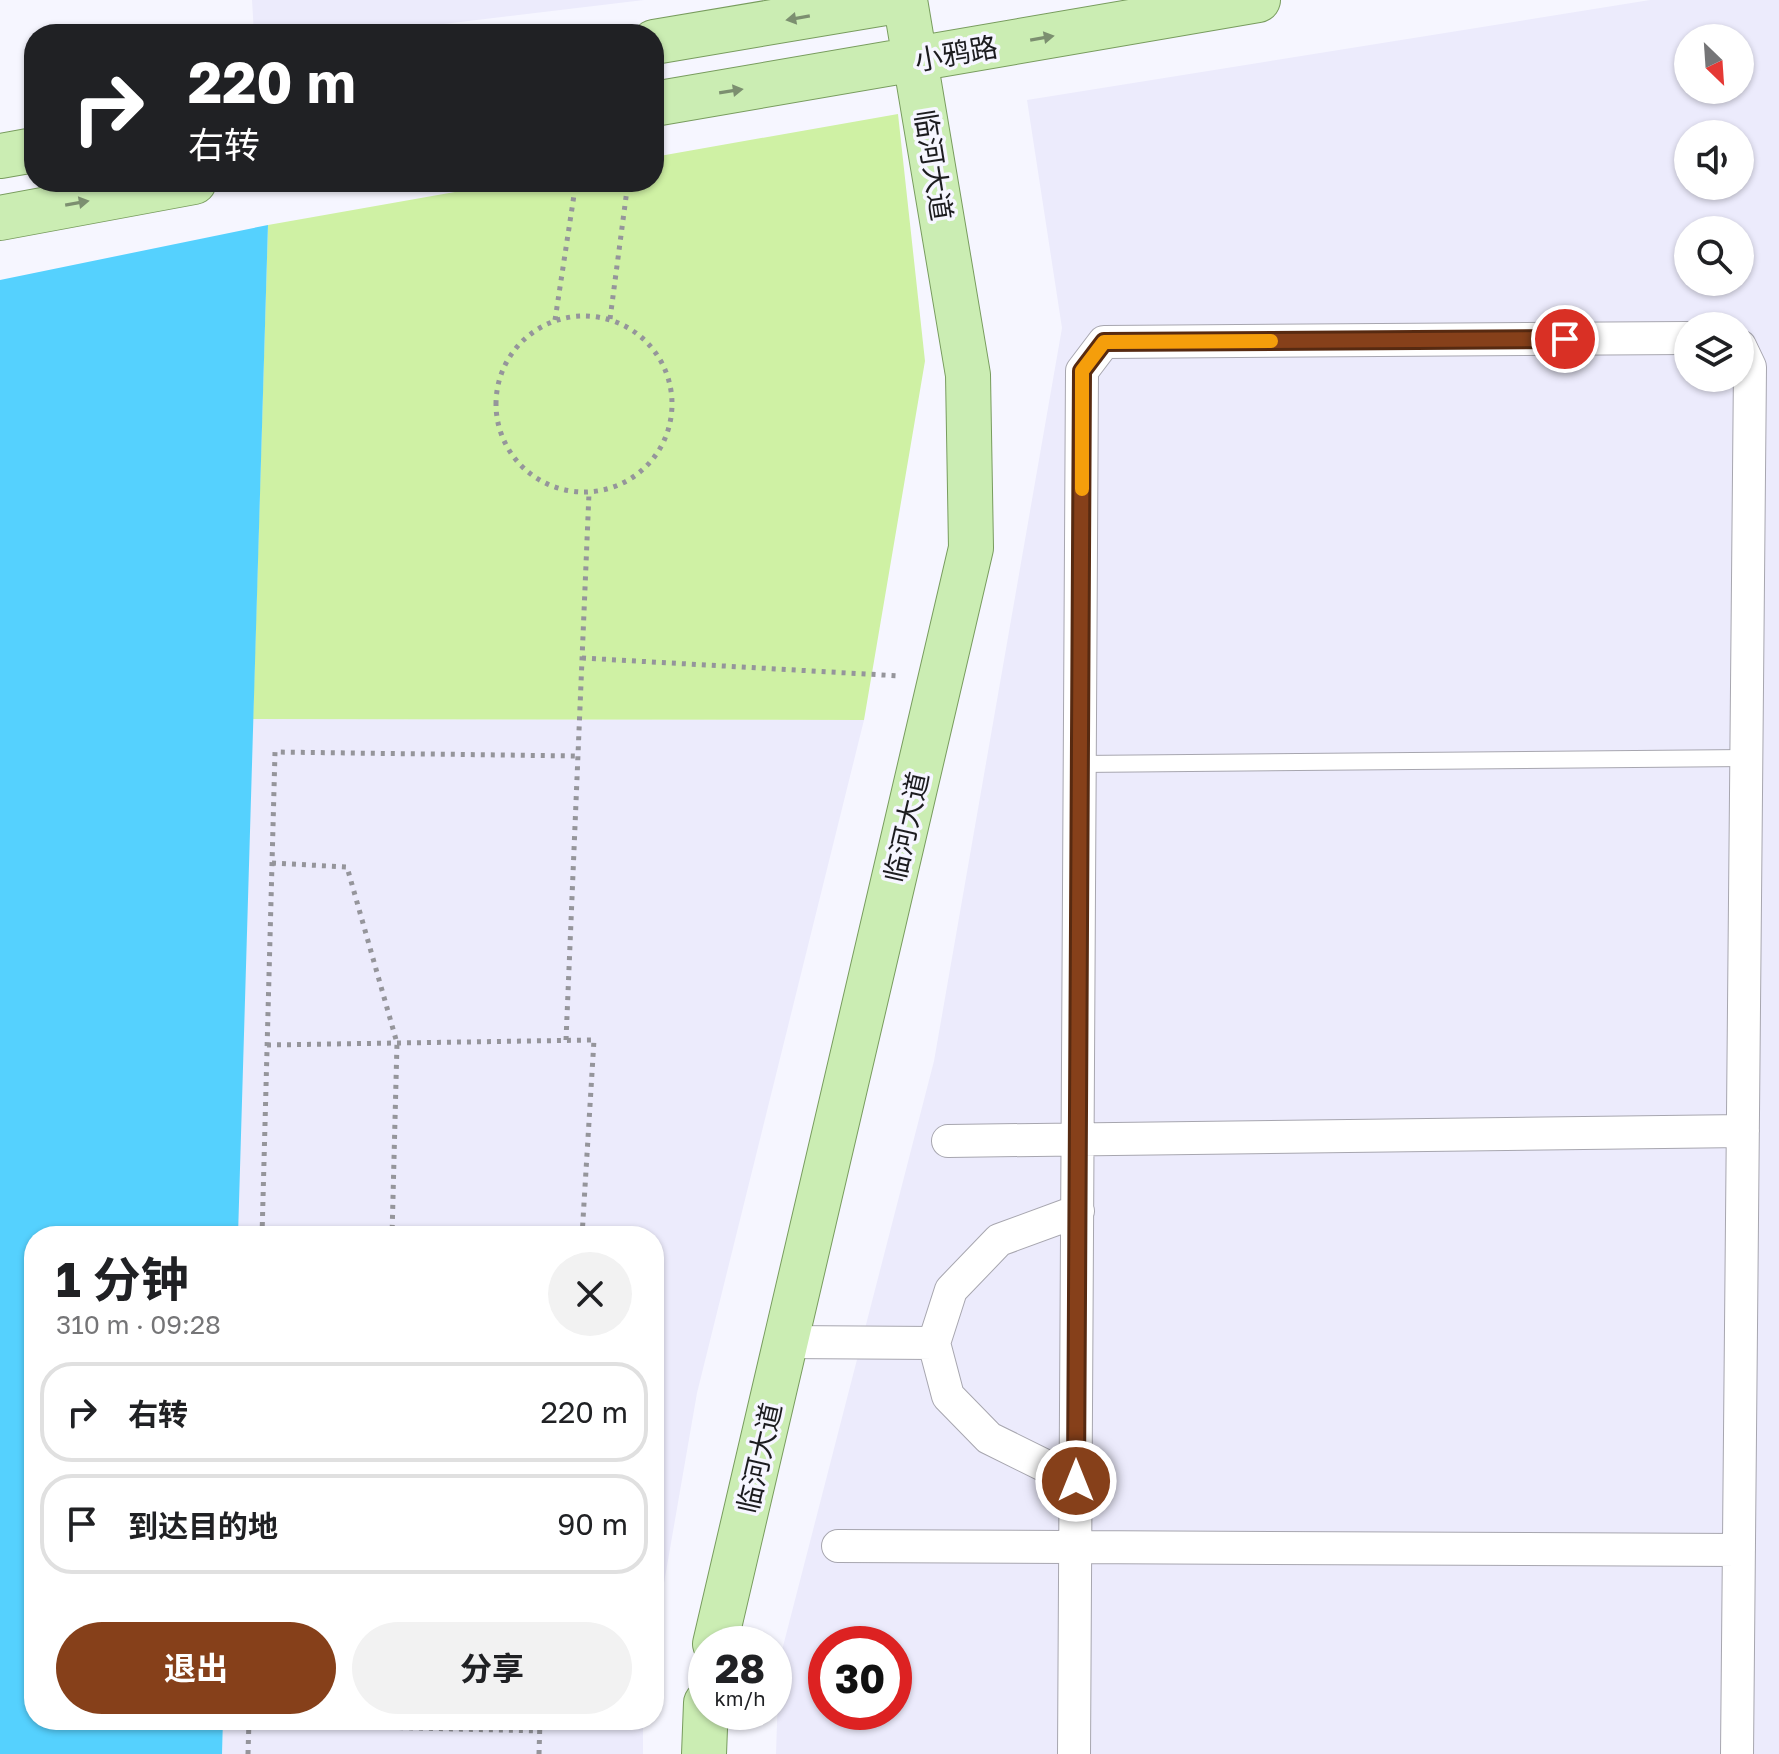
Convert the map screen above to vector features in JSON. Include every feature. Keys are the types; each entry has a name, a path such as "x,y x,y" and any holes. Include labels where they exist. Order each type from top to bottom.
{"main road":[{"path":"664,40 904,0"},
{"name":"临河大道","path":"719,1626 971,548 968,375 917,60 904,0"},
{"name":"小鸦路","path":"664,102 1258,0"},
{"path":"0,156 24,152"},
{"path":"0,218 140,192"},
{"path":"704,1754 705,1730"}],"street":[{"path":"1074,1754 1082,371 1104,342 1674,338"},
{"path":"1737,1754 1750,392"},
{"path":"948,1141 1743,1131"},
{"path":"1076,1481 989,1438 948,1396 934,1343 951,1290 999,1240 1078,1211"},
{"path":"786,1342 934,1343"},
{"path":"838,1546 1739,1550"}],"lane":[{"path":"1080,764 1746,758"}],"path":[{"path":"555,320 574,192"},
{"path":"610,319 627,192"},
{"path":"583,316 610,319 638,333 659,356 671,384 673,415 664,444 645,469 619,486 589,493 561,490 535,478 515,460 500,435 495,407 499,380 511,354 530,334 555,320 583,316"},
{"path":"566,1040 589,493"},
{"path":"582,658 940,679"},
{"path":"262,1226 275,752 578,756"},
{"path":"272,863 347,867 397,1043 392,1226"},
{"path":"267,1045 594,1040 583,1226"},
{"path":"248,1754 249,1730"},
{"path":"508,1730 540,1731 539,1754"}],"shaded area":[{"path":"252,0 644,0 444,24 253,24"},
{"path":"1650,0 1779,0 1779,1754 776,1754 777,1730 792,1730 792,1626 788,1626 934,1061 1062,328 1027,100"},
{"path":"253,719 864,720 697,1393 664,1583 664,1226 237,1226"},
{"path":"223,1730 643,1730 643,1754 222,1754"}],"green space":[{"path":"898,114 925,361 864,720 253,719 268,225 455,192 664,192 664,155"}],"water":[{"path":"268,225 238,1226 24,1226 24,1730 223,1730 222,1754 0,1754 0,280"}],"slow traffic":[{"path":"1082,489 1082,371 1104,342 1271,341"}],"route":[{"path":"1076,1481 1082,371 1104,342 1565,339"}]}
